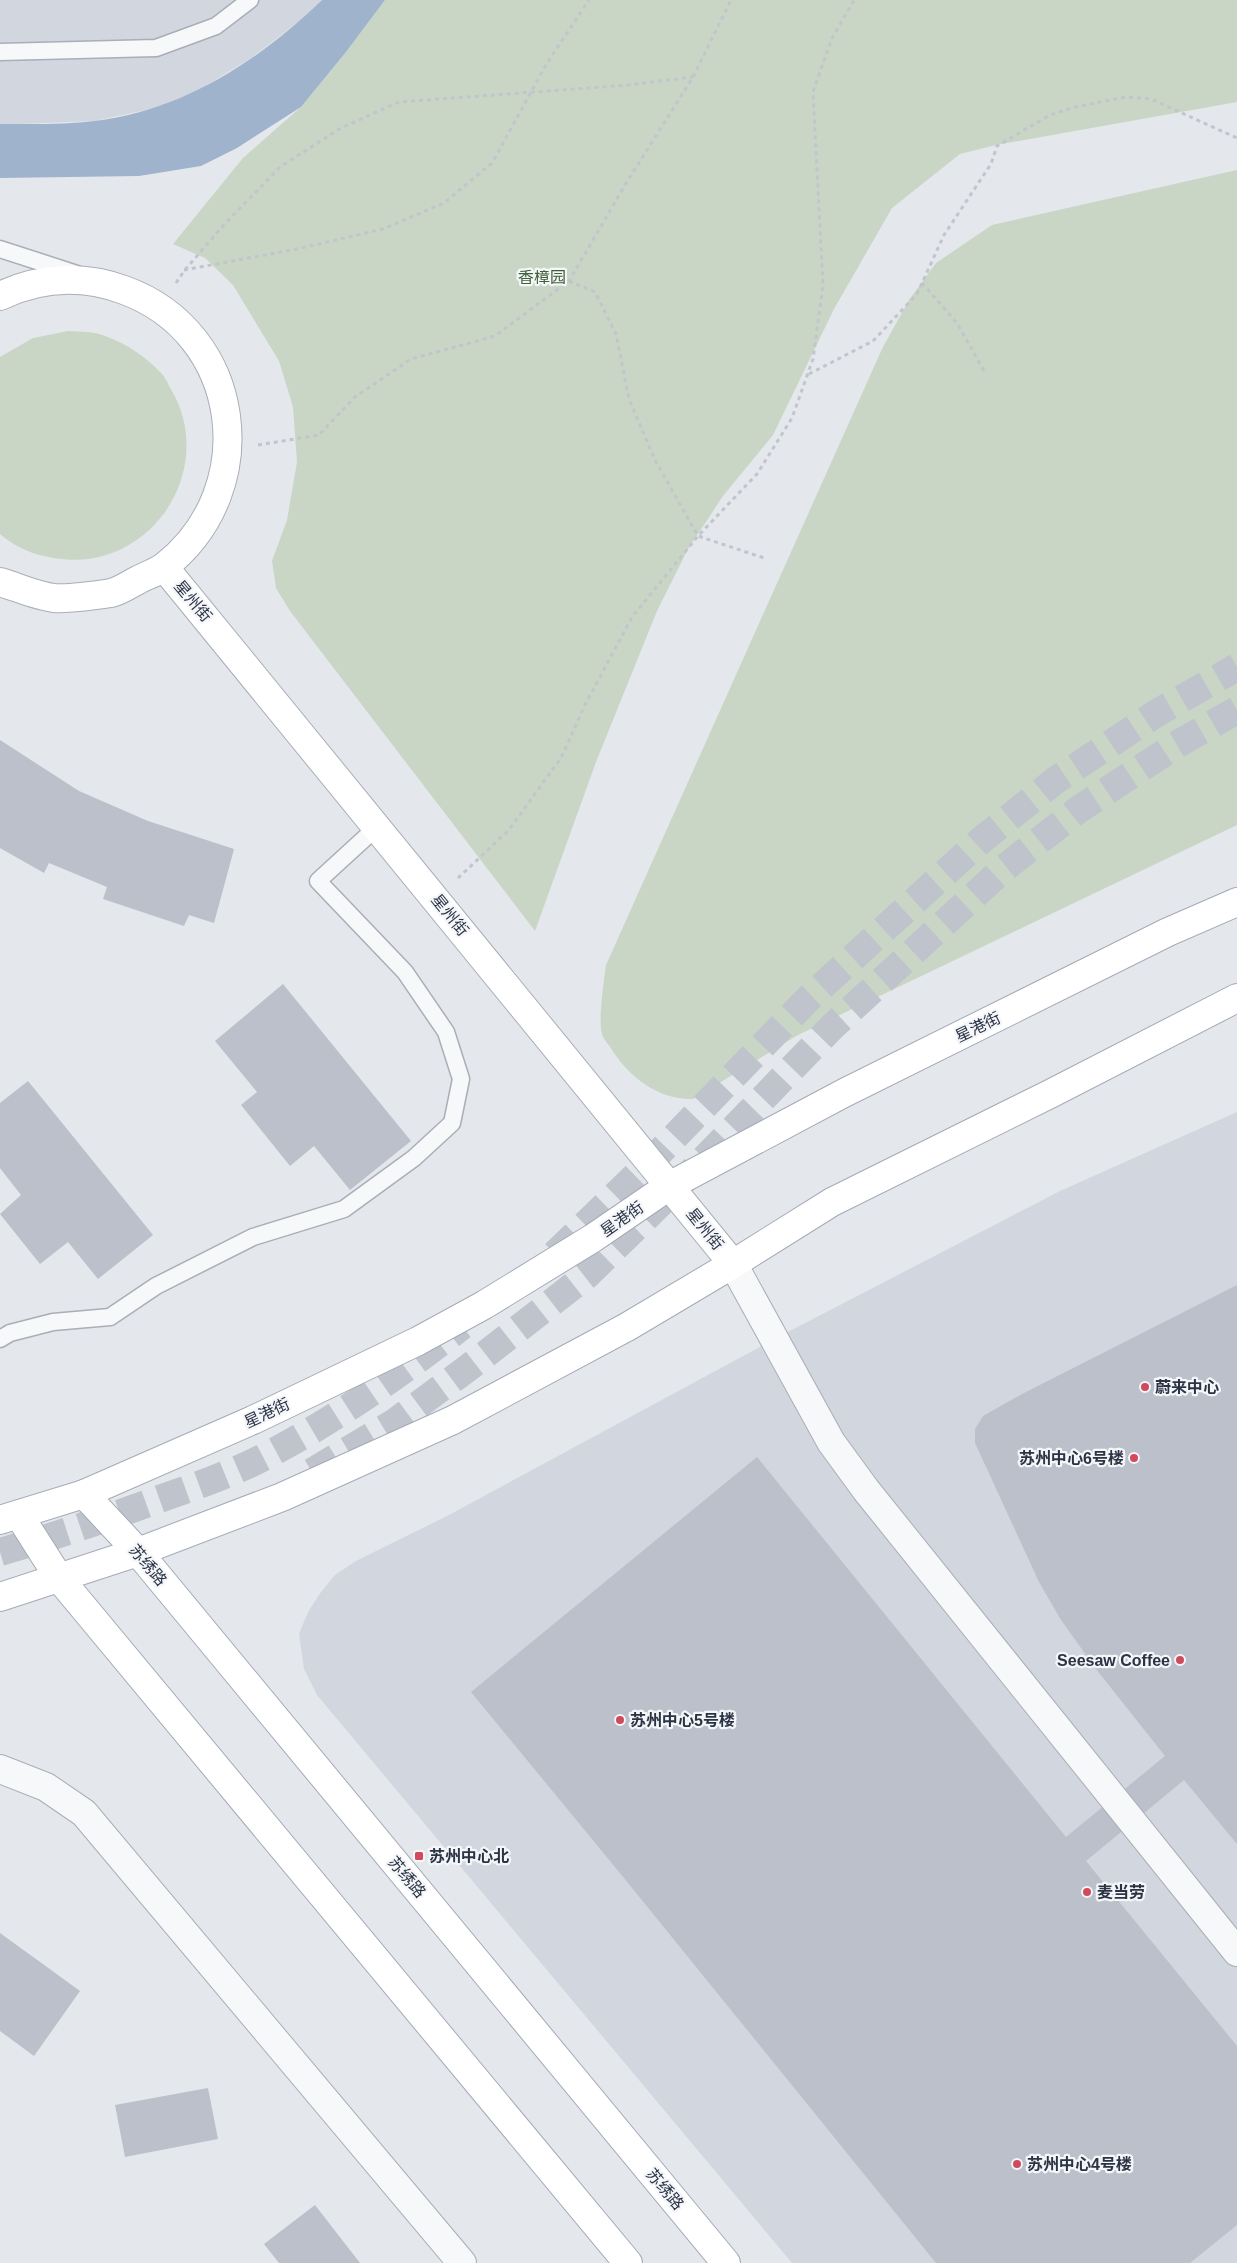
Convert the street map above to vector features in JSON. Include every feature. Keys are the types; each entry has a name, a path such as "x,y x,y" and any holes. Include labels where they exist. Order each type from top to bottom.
{"main road":[{"path":"0,296 18,287 57,279 103,282 145,298 182,325 209,361 225,404 229,450 219,494 197,534 164,567 112,593 54,598 0,582"},
{"name":"星州街","path":"164,567 437,899 733,1264"},
{"name":"星港街","path":"9,1517 84,1494 252,1420 418,1341 484,1304 593,1238 669,1186 852,1089 1168,932 1237,902"},
{"path":"0,1597 138,1552 282,1497 453,1420 627,1327 832,1202 1050,1094 1237,998"},
{"name":"苏绣路","path":"84,1494 138,1552 726,2263"},
{"path":"9,1517 628,2263"}],"street":[{"path":"733,1264 832,1442 855,1474 1237,1952"},
{"path":"0,1769 46,1788 84,1813 462,2263"}],"lane":[{"path":"0,52 156,48 216,26 250,0"},
{"path":"0,249 103,282"},
{"path":"0,1339 10,1333 53,1322 110,1317 156,1286 252,1237 344,1209 414,1158 452,1123 461,1079 446,1032 405,972 318,881 377,827"}],"path":[{"path":"184,270 297,250 383,229 444,203 492,163 547,63 589,0"},
{"path":"229,450 319,435 355,397 411,359 495,336 569,281 625,185 693,77 732,0"},
{"path":"437,899 508,831 561,758 586,703 632,617 698,536 757,474 792,418 813,359 823,285 813,92 832,38 854,0"},
{"path":"160,309 184,270 280,167 341,128 399,102 629,85 693,77"},
{"path":"808,375 873,341 917,294 944,236 991,164 997,146 1050,115 1075,107 1126,97 1151,99 1237,138"},
{"path":"569,281 594,292 599,300 616,334 629,399 636,417 655,460 698,536 764,558"},
{"path":"922,282 958,323 984,371"}],"shaded area":[{"path":"0,0 322,0 302,19 251,58 197,91 155,108 95,121 0,124"},
{"path":"1237,1112 1237,2263 792,2263 317,1695 304,1669 299,1634 308,1612 321,1592 335,1575 356,1561 449,1515 784,1334 1060,1191"}],"green space":[{"name":"香樟园","path":"385,0 1237,0 1237,102 996,145 960,154 892,208 834,309 773,435 723,496 688,549 657,611 596,762 535,931 290,611 276,588 272,561 287,520 297,462 293,407 279,361 233,285 205,258 173,244 243,158 301,107"},
{"path":"1237,170 1237,825 798,1035 693,1099 669,1096 646,1085 627,1070 603,1036 601,1010 606,965 882,349 909,300 936,263 992,225"},
{"path":"68,331 101,334 128,347 149,361 163,375 173,393 182,414 186,435 186,457 182,479 173,499 161,517 146,533 127,546 104,556 79,560 53,558 37,554 21,548 0,534 0,357 33,338"}],"water":[{"path":"322,0 385,0 301,107 237,148 201,166 139,176 0,178 0,124 59,124 95,121 127,115 158,106 189,94 246,62 273,43"}],"building":[{"path":"0,740 79,791 148,821 234,849 214,923 189,915 184,926 103,899 107,887 49,863 44,873 0,848"},
{"path":"283,984 411,1141 350,1190 314,1146 290,1166 241,1105 257,1092 215,1041"},
{"path":"28,1081 153,1235 98,1279 68,1242 40,1264 0,1214 21,1195 0,1168 0,1103"},
{"path":"1237,1285 1237,1844 1184,1780 1086,1861 1237,2046 1237,2225 1190,2263 936,2263 471,1692 757,1457 1066,1837 1165,1756 1096,1669 1061,1620 1039,1582 975,1443 975,1429 983,1416 1024,1393"},
{"path":"0,1933 80,1991 34,2056 0,2031"},
{"path":"208,2088 218,2139 125,2157 115,2105"},
{"path":"315,2205 360,2263 279,2263 264,2244"}],"tunnel":[{"path":"555,1254 655,1157 808,999 979,842 1056,780 1157,713 1237,667"},
{"path":"312,1472 395,1422 468,1368 587,1275 681,1183 833,1026 1002,870 1078,810 1176,745 1237,710"},
{"path":"0,1552 97,1522 221,1476 260,1459 339,1414 414,1363 462,1326"}],"place":[{"name":"蔚来中心","path":"1145,1387"},
{"name":"苏州中心6号楼","path":"1134,1458"},
{"name":"Seesaw Coffee","path":"1180,1660"},
{"name":"苏州中心5号楼","path":"620,1720"},
{"name":"苏州中心北","path":"419,1856"},
{"name":"麦当劳","path":"1087,1892"},
{"name":"苏州中心4号楼","path":"1017,2164"}]}
